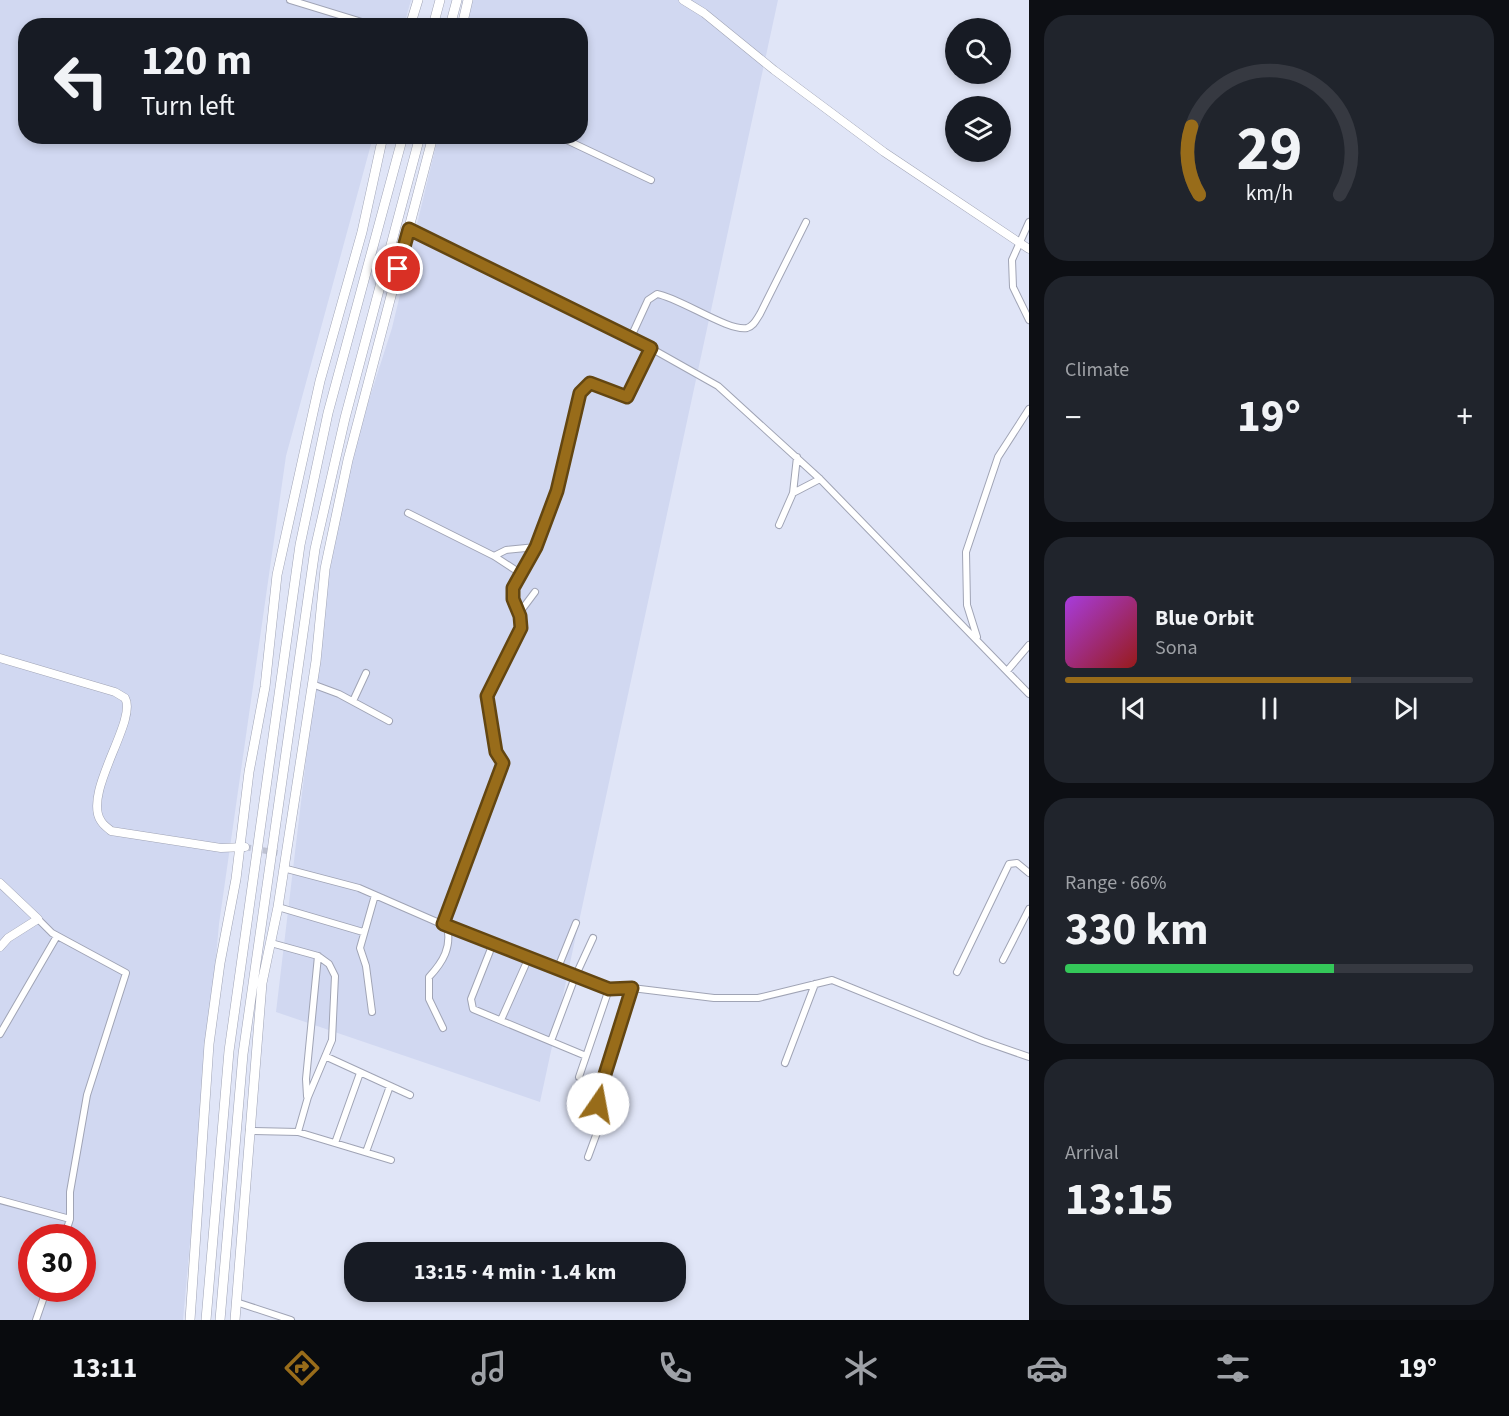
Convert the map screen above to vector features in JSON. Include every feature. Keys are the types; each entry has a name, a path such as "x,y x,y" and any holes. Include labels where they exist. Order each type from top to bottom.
{"highway":[{"path":"412,18 418,0"},
{"path":"435,18 440,0"},
{"path":"452,18 457,0"},
{"path":"464,18 468,0"},
{"path":"190,1320 209,1044 243,847 249,772 265,687 281,552 320,381 350,273 381,144"},
{"path":"206,1320 229,1052 300,545 328,413 401,144"},
{"path":"220,1320 243,1054 315,549 345,418 418,144"},
{"path":"235,1320 262,984 278,907 283,868 282,853 312,684 325,569 346,471 431,144"},
{"path":"350,273 364,278"}],"street":[{"path":"290,0 349,18"},
{"path":"683,0 704,13 774,70 884,152 1029,249"},
{"path":"575,144 651,180"},
{"path":"631,337 644,305 657,294 672,298 729,325 750,327 760,314 806,222"},
{"path":"1029,222 1012,260 1013,287 1029,320"},
{"path":"409,229 631,337 718,386 820,478 1029,694"},
{"path":"443,1028 429,999 429,977 438,968 450,941 445,925 503,763 496,752 487,696 521,628 520,616 513,599 513,588 536,547 557,491 580,393 590,383 627,397 651,348"},
{"path":"978,640 967,605 966,552 998,457 1029,409"},
{"path":"779,525 793,493 797,457"},
{"path":"793,493 820,478"},
{"path":"408,513 494,556 520,573"},
{"path":"494,556 506,550 536,547"},
{"path":"520,616 525,603 535,592"},
{"path":"1007,671 1029,645"},
{"path":"1022,655 1029,660"},
{"path":"0,657 115,692 124,698 127,714 110,755 97,804 100,820 111,831 174,842 243,847"},
{"path":"353,701 366,674"},
{"path":"312,684 353,701 388,721"},
{"path":"957,972 1009,864 1017,863 1029,873"},
{"path":"283,868 375,895 492,946 529,957 609,989 632,988 714,998 758,998 832,980 983,1041 1029,1057"},
{"path":"0,883 57,936 126,973 87,1095 70,1192 68,1224"},
{"path":"372,1012 366,966 360,948 375,895"},
{"path":"278,907 363,932"},
{"path":"1003,960 1029,909"},
{"path":"0,947 8,938 38,919"},
{"path":"557,970 576,923"},
{"path":"0,1034 57,936"},
{"path":"551,1041 575,977 593,938"},
{"path":"270,943 318,956 329,964 335,976 335,1029 327,1057 308,1097 298,1132"},
{"path":"492,946 471,999 473,1009 586,1056"},
{"path":"308,1097 306,1079 318,956"},
{"path":"501,1020 529,957"},
{"path":"785,1063 815,984"},
{"path":"588,1156 602,1119 598,1100 601,1087 632,988"},
{"path":"579,1077 609,989"},
{"path":"327,1057 410,1095"},
{"path":"335,1143 360,1073"},
{"path":"366,1152 390,1086"},
{"path":"249,1131 298,1132 391,1160"},
{"path":"0,1200 70,1219"},
{"path":"36,1320 42,1302"},
{"path":"236,1302 291,1320"}],"shaded area":[{"path":"0,0 411,0 406,18 18,18 18,144 371,144 286,456 219,924 183,1320 0,1320"},
{"path":"470,0 778,0 540,1102 276,1012 326,592 345,485 359,431 392,328 436,144 588,144 588,18 466,18"}],"tunnel":[{"path":"245,847 278,853"}],"route":[{"path":"398,269 409,229 534,288 651,348 627,397 590,383 580,393 557,491 536,547 513,588 513,599 520,616 521,628 487,696 496,752 503,763 443,924 492,946 529,957 609,989 632,988 601,1087 598,1104"}]}
